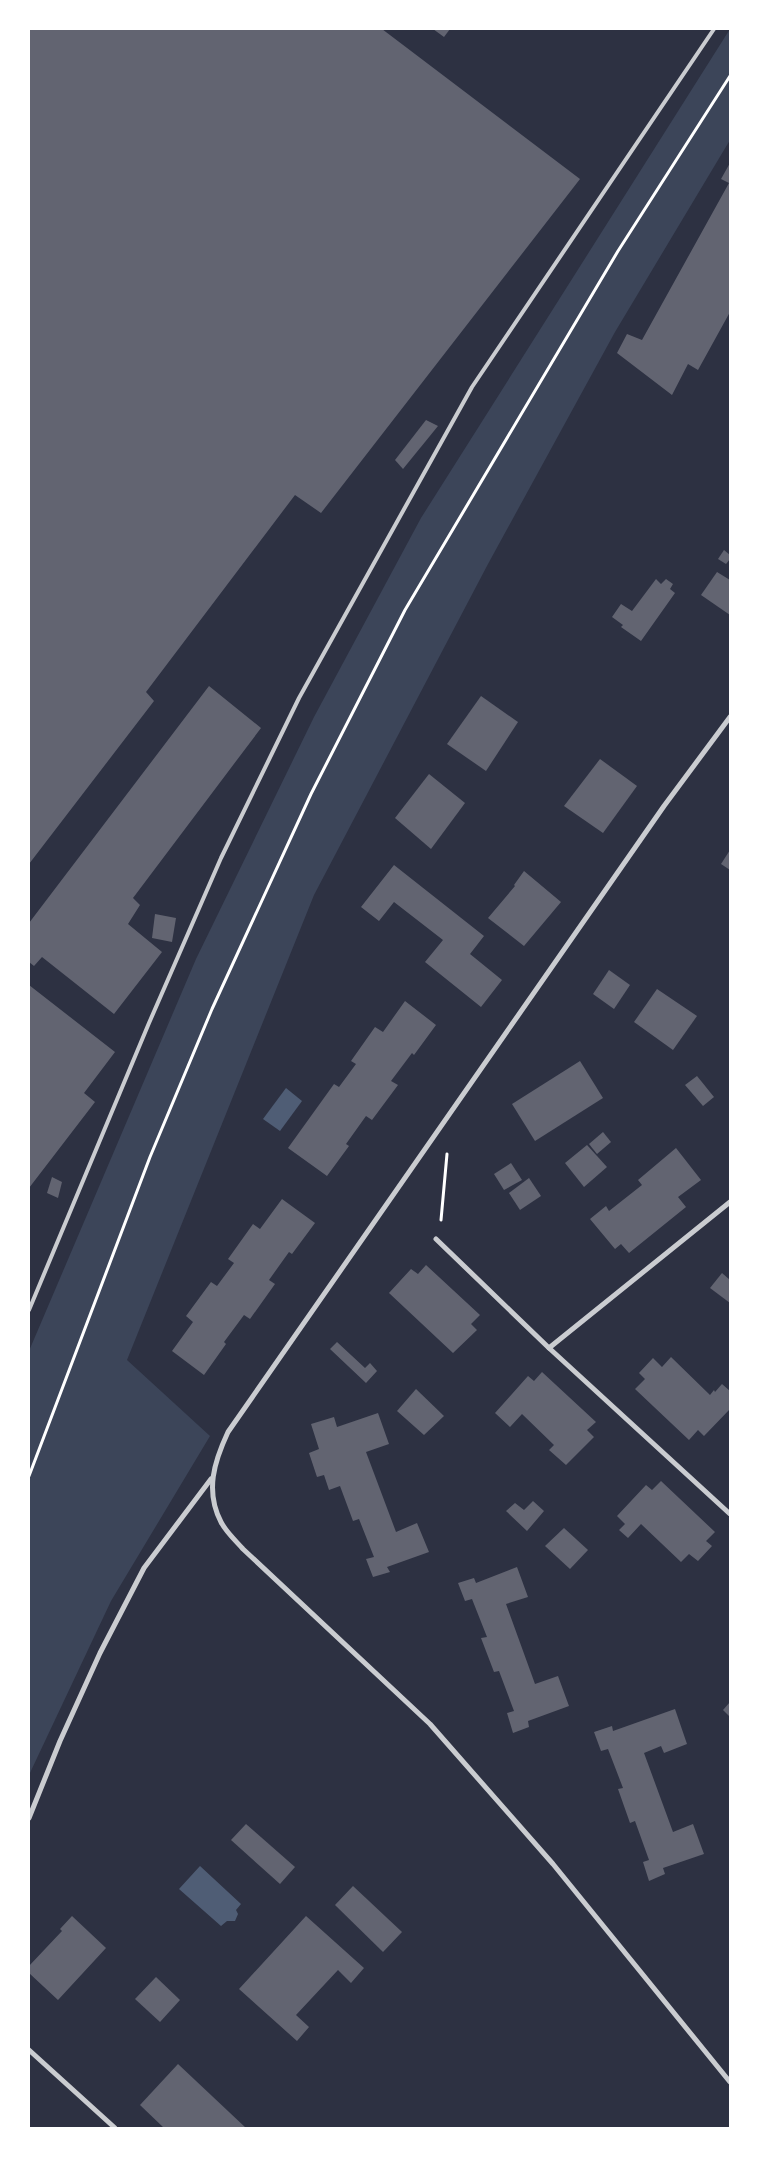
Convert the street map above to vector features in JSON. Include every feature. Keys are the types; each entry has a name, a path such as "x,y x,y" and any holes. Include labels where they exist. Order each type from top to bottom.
{"street":[{"path":"730,717 664,806 228,1432 217,1455 212,1478 212,1500 221,1523 243,1549 430,1724 554,1864 730,2082"},
{"path":"549,1348 730,1202"},
{"path":"436,1239 549,1348 730,1514"},
{"path":"29,1818 30,1808 100,1653 144,1568 212,1478"},
{"path":"29,2050 114,2128"}],"lane":[{"path":"29,1310 149,1023 221,858 299,698 472,388 714,29"}],"path":[{"path":"29,1476 150,1157 212,1009 311,794 405,610 618,251 730,76"},
{"path":"436,1239 440,1226 449,1140 438,1132"}],"shaded area":[{"path":"730,29 730,140 615,332 488,564 314,895 127,1360 210,1436 111,1601 29,1775 29,1351 196,959 314,717 421,518"},
{"path":"286,1088 302,1101 280,1131 263,1119"},
{"path":"200,1866 241,1904 236,1910 238,1914 235,1921 227,1921 221,1926 179,1889"}],"building":[{"path":"29,29 382,29 580,179 321,513 295,495 146,692 154,701 29,864"},
{"path":"433,29 450,29 444,37"},
{"path":"730,163 730,312 698,370 688,364 672,395 617,353 627,334 642,340 729,183 721,179"},
{"path":"426,420 438,426 403,469 395,460"},
{"path":"724,550 730,555 730,559 726,564 718,559"},
{"path":"717,572 730,580 730,615 701,595"},
{"path":"656,579 661,584 666,579 673,584 670,589 675,593 641,641 621,627 623,625 612,617 621,604 632,611"},
{"path":"209,686 261,728 133,898 140,905 128,924 162,952 114,1014 42,957 34,966 29,962 29,923"},
{"path":"481,696 518,722 486,771 447,744"},
{"path":"600,759 637,786 603,833 564,806"},
{"path":"429,774 465,803 431,849 395,818"},
{"path":"730,850 730,870 721,864"},
{"path":"394,865 484,936 470,954 502,980 481,1007 425,962 443,940 394,902 379,921 361,907"},
{"path":"524,871 561,902 524,946 488,918 515,886"},
{"path":"155,914 176,918 172,942 152,938"},
{"path":"609,970 630,985 614,1009 593,994"},
{"path":"29,985 115,1052 84,1093 95,1102 29,1188"},
{"path":"657,989 697,1016 673,1050 634,1022"},
{"path":"405,1001 436,1025 414,1055 412,1053 391,1081 398,1085 372,1120 366,1116 346,1144 349,1146 327,1176 288,1148 334,1084 339,1087 356,1064 351,1061 375,1027 383,1032"},
{"path":"580,1061 603,1098 535,1141 512,1104"},
{"path":"697,1076 714,1097 703,1106 685,1085"},
{"path":"603,1132 611,1142 597,1154 589,1144"},
{"path":"587,1145 607,1167 584,1187 565,1163"},
{"path":"676,1148 701,1180 678,1197 686,1207 629,1253 621,1244 615,1249 590,1219 606,1206 609,1211 642,1185 638,1180"},
{"path":"511,1163 522,1180 504,1190 494,1174"},
{"path":"52,1177 62,1182 58,1198 47,1193"},
{"path":"529,1178 541,1196 520,1210 509,1193"},
{"path":"282,1199 315,1223 292,1254 289,1252 269,1280 275,1284 250,1319 244,1315 224,1342 226,1344 204,1375 172,1351 193,1322 186,1316 211,1282 217,1286 234,1263 228,1259 253,1224 260,1229"},
{"path":"426,1265 480,1315 471,1324 477,1330 453,1353 389,1293 411,1269 418,1274"},
{"path":"722,1273 730,1280 730,1303 710,1288"},
{"path":"337,1342 365,1368 370,1363 377,1371 366,1383 330,1349"},
{"path":"671,1357 710,1395 722,1384 730,1391 730,1409 704,1436 698,1430 689,1440 635,1389 645,1379 639,1373 653,1358 662,1367"},
{"path":"542,1372 596,1422 587,1430 594,1437 566,1465 549,1450 554,1445 522,1414 510,1427 495,1413 528,1376 534,1381"},
{"path":"416,1389 444,1416 424,1435 397,1411"},
{"path":"378,1413 389,1444 366,1452 396,1532 417,1523 429,1552 387,1567 390,1572 373,1577 366,1559 374,1557 359,1519 353,1521 340,1486 329,1490 324,1475 317,1477 309,1453 319,1449 311,1424 334,1417 337,1427"},
{"path":"661,1481 715,1532 706,1541 712,1546 698,1561 689,1554 681,1562 641,1524 628,1538 619,1530 625,1524 617,1516 646,1485 652,1490"},
{"path":"533,1501 544,1511 527,1531 506,1511 515,1503 524,1510"},
{"path":"564,1528 588,1550 570,1569 545,1546"},
{"path":"517,1567 528,1597 506,1604 535,1684 558,1676 569,1706 528,1721 529,1727 513,1733 507,1713 514,1711 499,1671 494,1672 481,1638 487,1637 472,1599 465,1601 458,1583 474,1578 476,1583"},
{"path":"730,1702 730,1717 723,1710"},
{"path":"675,1709 687,1744 664,1753 661,1746 644,1753 673,1832 693,1824 704,1854 663,1868 665,1874 649,1881 643,1862 649,1860 635,1821 630,1823 618,1789 623,1788 608,1749 601,1751 594,1732 612,1726 613,1731"},
{"path":"246,1824 295,1867 280,1884 231,1840"},
{"path":"353,1886 402,1932 383,1952 335,1905"},
{"path":"72,1916 106,1948 58,2000 29,1973 29,1966 62,1931 60,1929"},
{"path":"306,1916 364,1968 351,1983 338,1970 296,2015 309,2027 297,2041 239,1989"},
{"path":"156,1977 180,2000 160,2022 135,1999"},
{"path":"178,2064 246,2128 164,2128 140,2105"}]}
